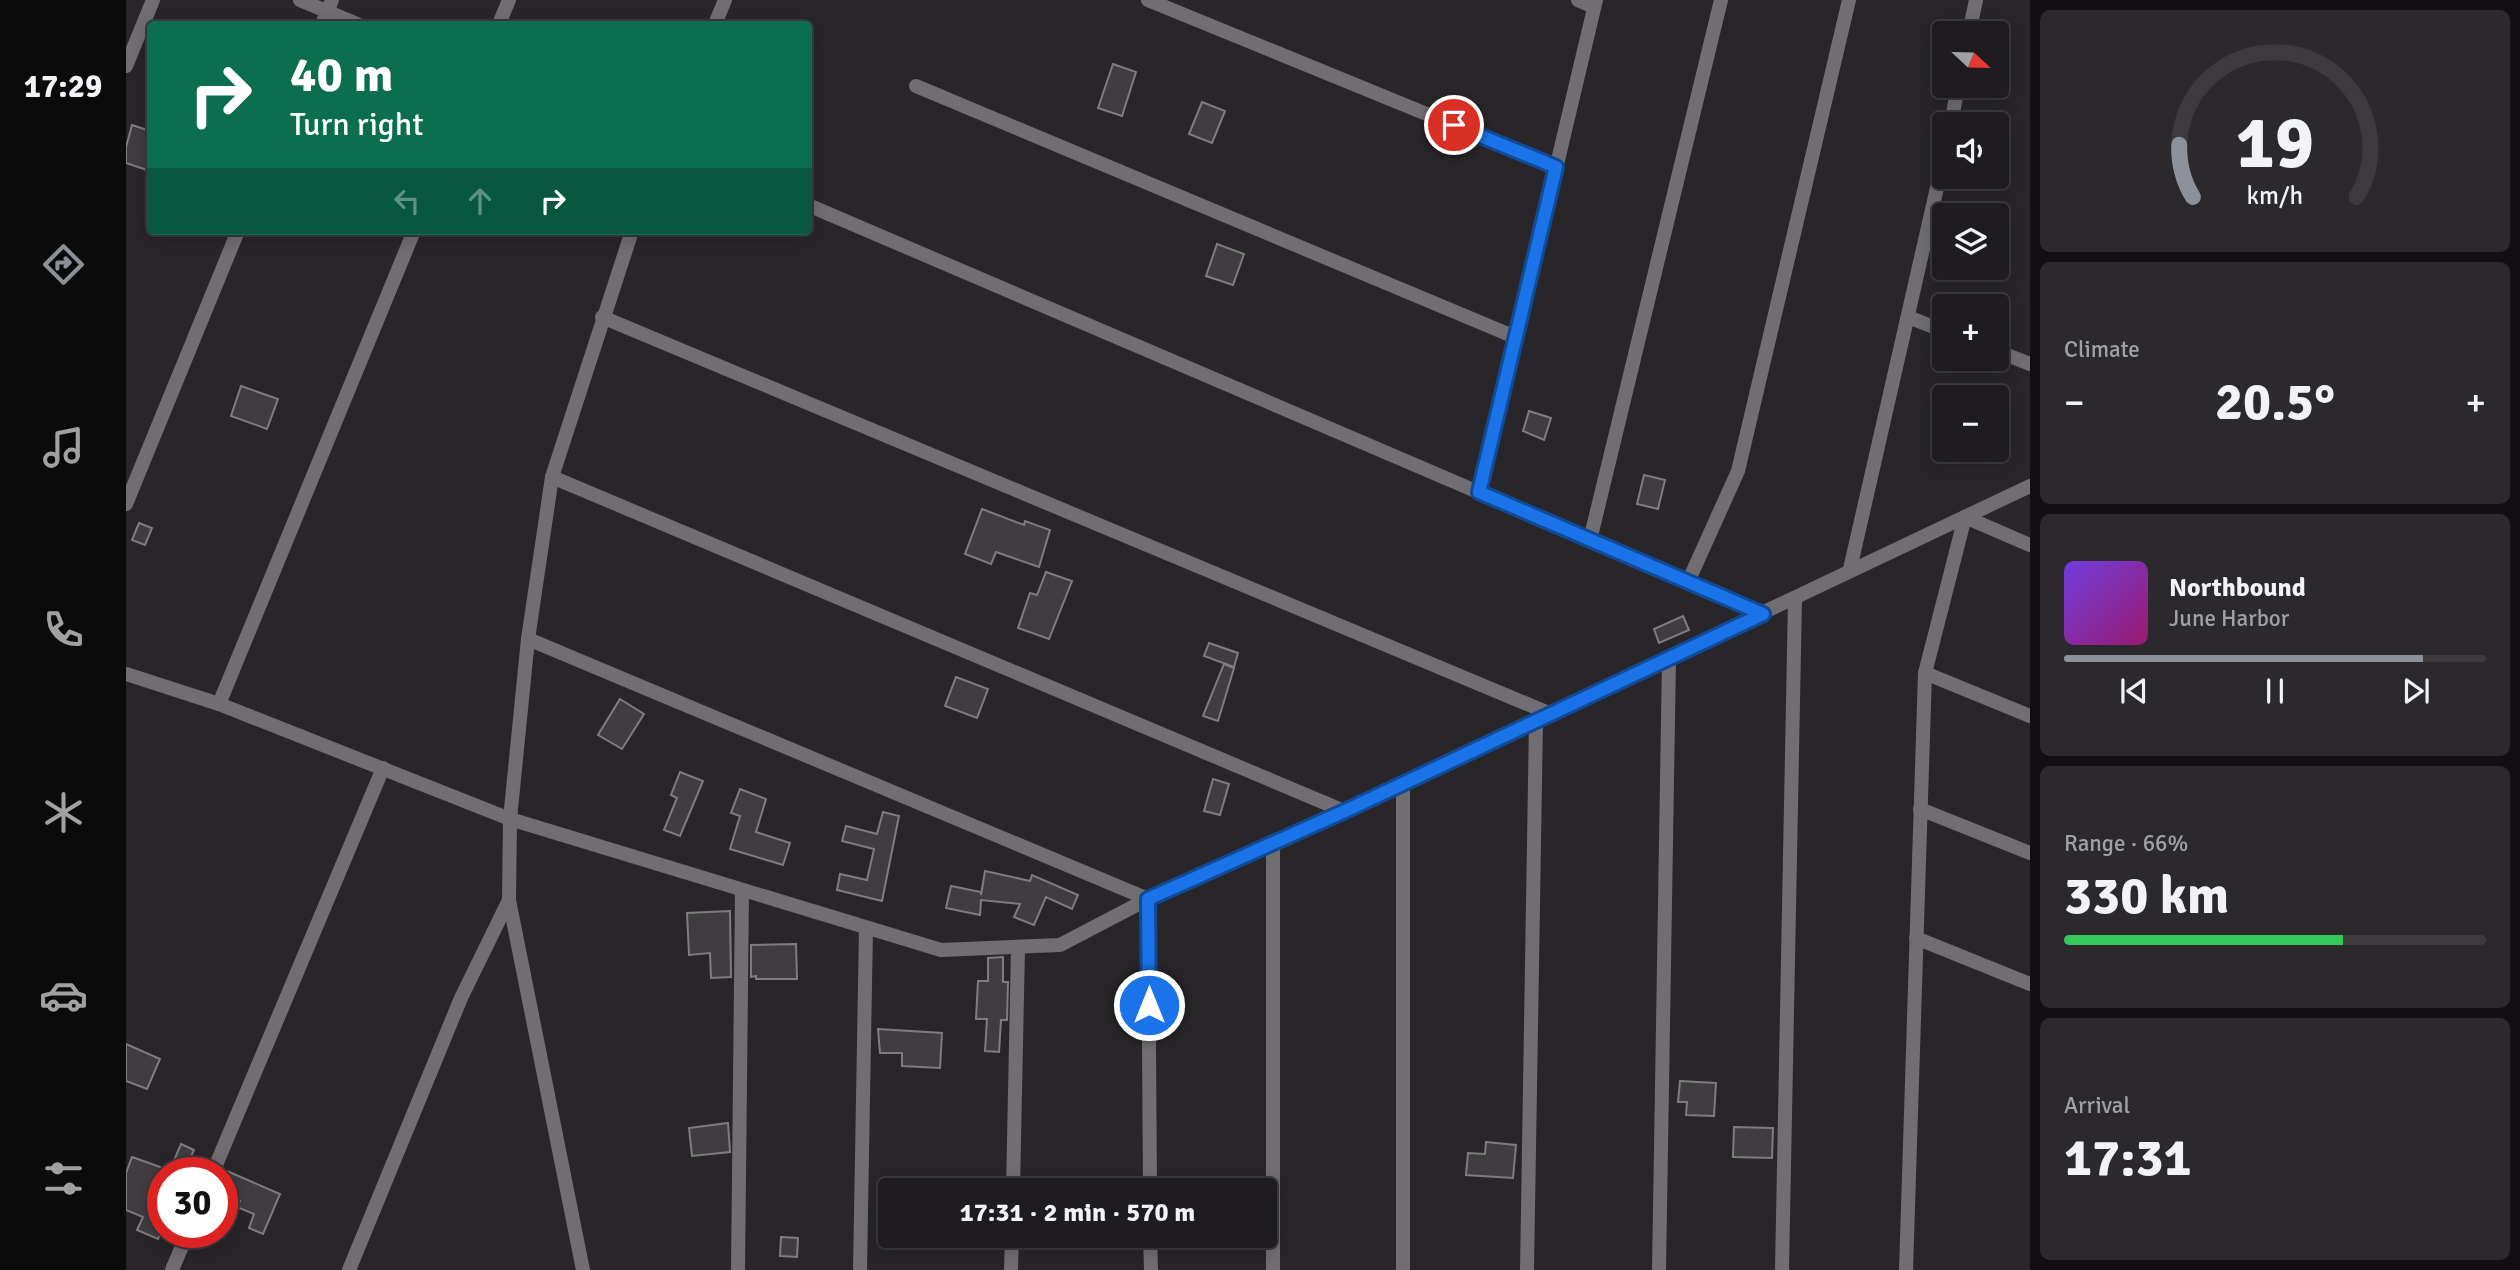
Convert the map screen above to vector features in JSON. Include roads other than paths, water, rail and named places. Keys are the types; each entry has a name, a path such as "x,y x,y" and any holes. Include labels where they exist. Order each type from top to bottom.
{"street":[{"path":"126,66 153,0"},
{"path":"300,0 350,21"},
{"path":"500,21 509,0"},
{"path":"716,21 725,0"},
{"path":"1147,0 1556,167"},
{"path":"1479,492 1595,3 1578,0"},
{"path":"1590,540 1721,0"},
{"path":"1688,582 1738,471 1849,0"},
{"path":"1972,21 1976,0"},
{"path":"916,86 1515,337"},
{"path":"1850,569 1937,189"},
{"path":"812,207 1763,614"},
{"path":"126,504 236,235"},
{"path":"219,704 412,235"},
{"path":"583,1270 509,900 510,820 528,639 552,477 631,235"},
{"path":"602,317 1551,714"},
{"path":"1908,317 1932,326"},
{"path":"2009,356 2030,364"},
{"path":"552,477 1345,811"},
{"path":"126,674 219,704 510,820 941,950 1060,945 1148,899 1345,811 1763,614 1850,569 2030,486"},
{"path":"1965,517 2030,545"},
{"path":"1906,1270 1925,673 1965,517"},
{"path":"1782,1270 1795,598"},
{"path":"528,639 1148,899"},
{"path":"1659,1270 1669,658"},
{"path":"1925,673 2030,716"},
{"path":"1527,1270 1536,721"},
{"path":"219,1157 383,768"},
{"path":"1403,783 1403,1270"},
{"path":"1920,809 2030,853"},
{"path":"1273,843 1273,1270"},
{"path":"738,1270 742,890"},
{"path":"1148,899 1150,1178"},
{"path":"349,1270 461,998 509,900"},
{"path":"860,1270 866,928"},
{"path":"1916,938 2030,984"},
{"path":"1013,1178 1018,947"},
{"path":"172,1270 181,1248"},
{"path":"1011,1270 1012,1248"},
{"path":"1150,1248 1150,1270"}]}
